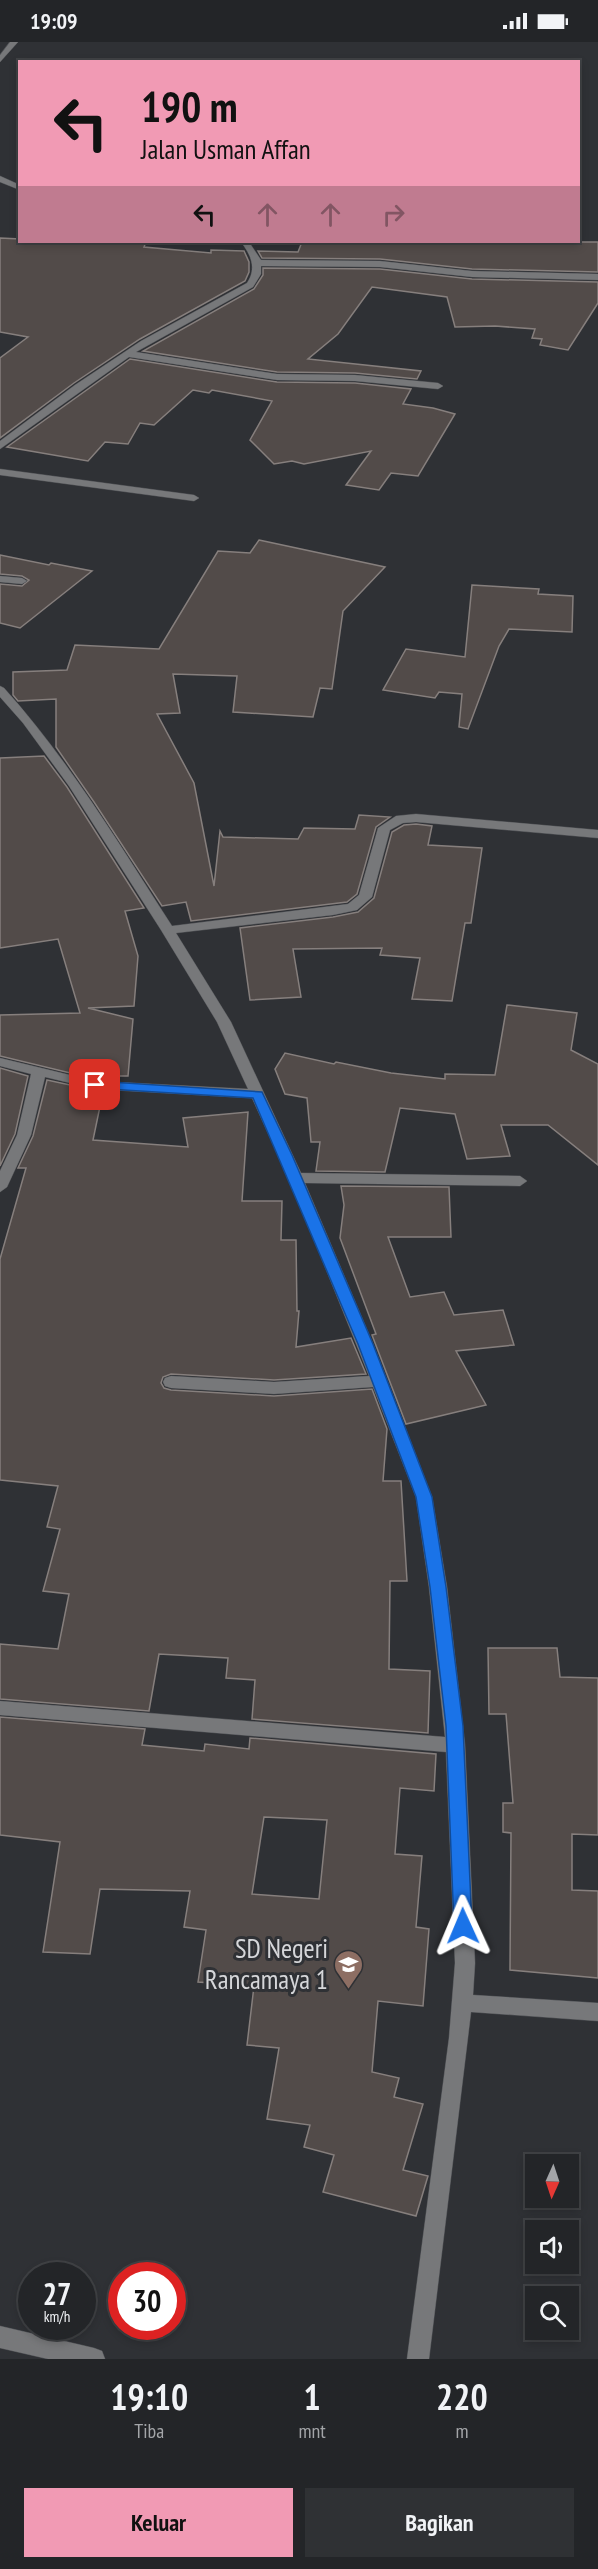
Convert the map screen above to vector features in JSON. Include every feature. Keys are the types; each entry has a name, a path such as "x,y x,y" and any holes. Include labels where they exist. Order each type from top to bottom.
{"street":[{"path":"0,60 14,42"},
{"path":"0,179 18,187"},
{"path":"0,446 78,387 128,354 170,327 250,285 258,275 257,262 252,249 246,243"},
{"path":"257,262 380,264 472,274 598,278"},
{"path":"128,354 277,377 355,378 438,386"},
{"path":"0,472 194,498"},
{"path":"0,579 22,581"},
{"path":"0,690 27,720 74,785 168,930 224,1022 295,1178 424,1497 438,1587 456,1745 465,1963 418,2359"},
{"path":"168,930 352,907 364,897 384,828 400,819 416,818 598,834"},
{"path":"0,1062 107,1086 258,1094"},
{"path":"0,1187 24,1135 39,1072"},
{"path":"295,1178 520,1181"},
{"path":"171,1382 274,1388 379,1382"},
{"path":"0,1708 456,1745"},
{"path":"462,2003 598,2012"},
{"path":"0,2337 94,2359"}],"building":[{"path":"0,238 18,239 18,243 146,243 144,247 211,253 211,250 244,251 249,262 249,272 245,281 140,339 74,383 0,438 0,358 28,337 0,332"},
{"path":"598,242 598,272 472,269 380,259 262,258 258,251 298,252 302,243"},
{"path":"263,268 380,269 472,279 598,282 598,303 568,350 540,345 542,339 532,338 535,329 495,326 455,327 447,297 372,287 338,334 308,359 421,371 417,379 355,373 277,372 143,351 254,289 263,275"},
{"path":"130,359 277,382 355,383 411,389 403,404 455,414 418,476 391,473 379,490 346,485 371,451 304,464 292,461 274,464 250,440 272,401 212,390 209,393 193,390 154,425 140,423 128,444 105,442 88,461 7,447"},
{"path":"259,540 385,567 343,611 332,689 320,688 313,717 233,712 237,676 173,674 180,713 157,714 194,783 214,886 220,831 223,837 298,839 304,828 355,829 359,815 390,817 376,827 357,894 347,902 191,921 186,902 162,906 56,747 56,699 18,701 13,695 13,672 67,670 75,645 159,649 218,551 250,553"},
{"path":"0,555 92,571 20,628 0,623 0,584 22,586 29,580 22,576 0,574"},
{"path":"472,585 539,589 538,594 573,596 572,632 509,629 499,646 468,729 459,727 462,694 439,692 435,698 383,690 406,649 465,657"},
{"path":"44,756 67,787 144,908 125,911 138,956 134,1006 88,1008 133,1019 128,1076 106,1076 105,1079 95,1079 0,1056 0,1015 80,1013 58,939 0,948 0,758"},
{"path":"404,825 432,826 428,845 482,848 471,923 465,923 452,1001 412,999 420,958 380,955 382,948 293,949 301,997 250,1000 240,928 358,912 374,898 392,832"},
{"path":"507,1005 577,1013 571,1050 598,1064 598,1165 548,1125 501,1125 510,1156 467,1159 455,1114 400,1108 385,1172 316,1171 320,1142 311,1142 307,1098 285,1094 275,1069 285,1053 334,1064 336,1062 391,1073 445,1079 445,1074 495,1075"},
{"path":"0,1068 28,1076 15,1134 0,1166"},
{"path":"47,1080 103,1092 93,1140 188,1147 183,1118 248,1112 242,1201 282,1201 281,1240 296,1240 297,1311 299,1311 296,1347 351,1338 366,1374 274,1380 171,1374 163,1377 161,1383 164,1388 171,1390 274,1396 372,1389 387,1429 383,1481 401,1481 407,1581 390,1581 389,1669 430,1671 428,1733 252,1719 255,1680 226,1678 228,1658 159,1654 149,1711 0,1699 0,1644 58,1649 69,1594 43,1591 60,1529 47,1527 58,1486 0,1480 0,1259 26,1168 18,1168 33,1136"},
{"path":"341,1186 449,1187 451,1237 388,1237 410,1297 444,1292 454,1315 503,1310 514,1345 456,1351 486,1405 406,1424 372,1335 376,1334 340,1238 344,1205"},
{"path":"488,1648 557,1648 560,1677 598,1678 598,1835 572,1834 572,1890 598,1891 598,1978 510,1970 511,1833 503,1832 503,1803 513,1803 506,1714 489,1714"},
{"path":"0,1717 145,1729 142,1745 204,1751 205,1744 249,1749 250,1738 436,1754 434,1791 400,1788 395,1854 422,1856 416,1927 429,1929 423,2006 378,2001 372,2072 399,2078 394,2097 423,2104 403,2170 428,2176 416,2216 323,2192 334,2155 304,2147 310,2125 267,2119 279,2048 247,2045 254,1986 198,1982 206,1930 184,1927 190,1891 100,1889 90,1954 43,1952 60,1842 0,1835","holes":["264,1817 327,1820 319,1899 252,1894"]}],"place":[{"name":"SD Negeri Rancamaya 1","path":"349,1990"}],"route":[{"path":"95,1085 258,1094 286,1155 366,1344 424,1497 438,1587 454,1726 463,1926"}]}
